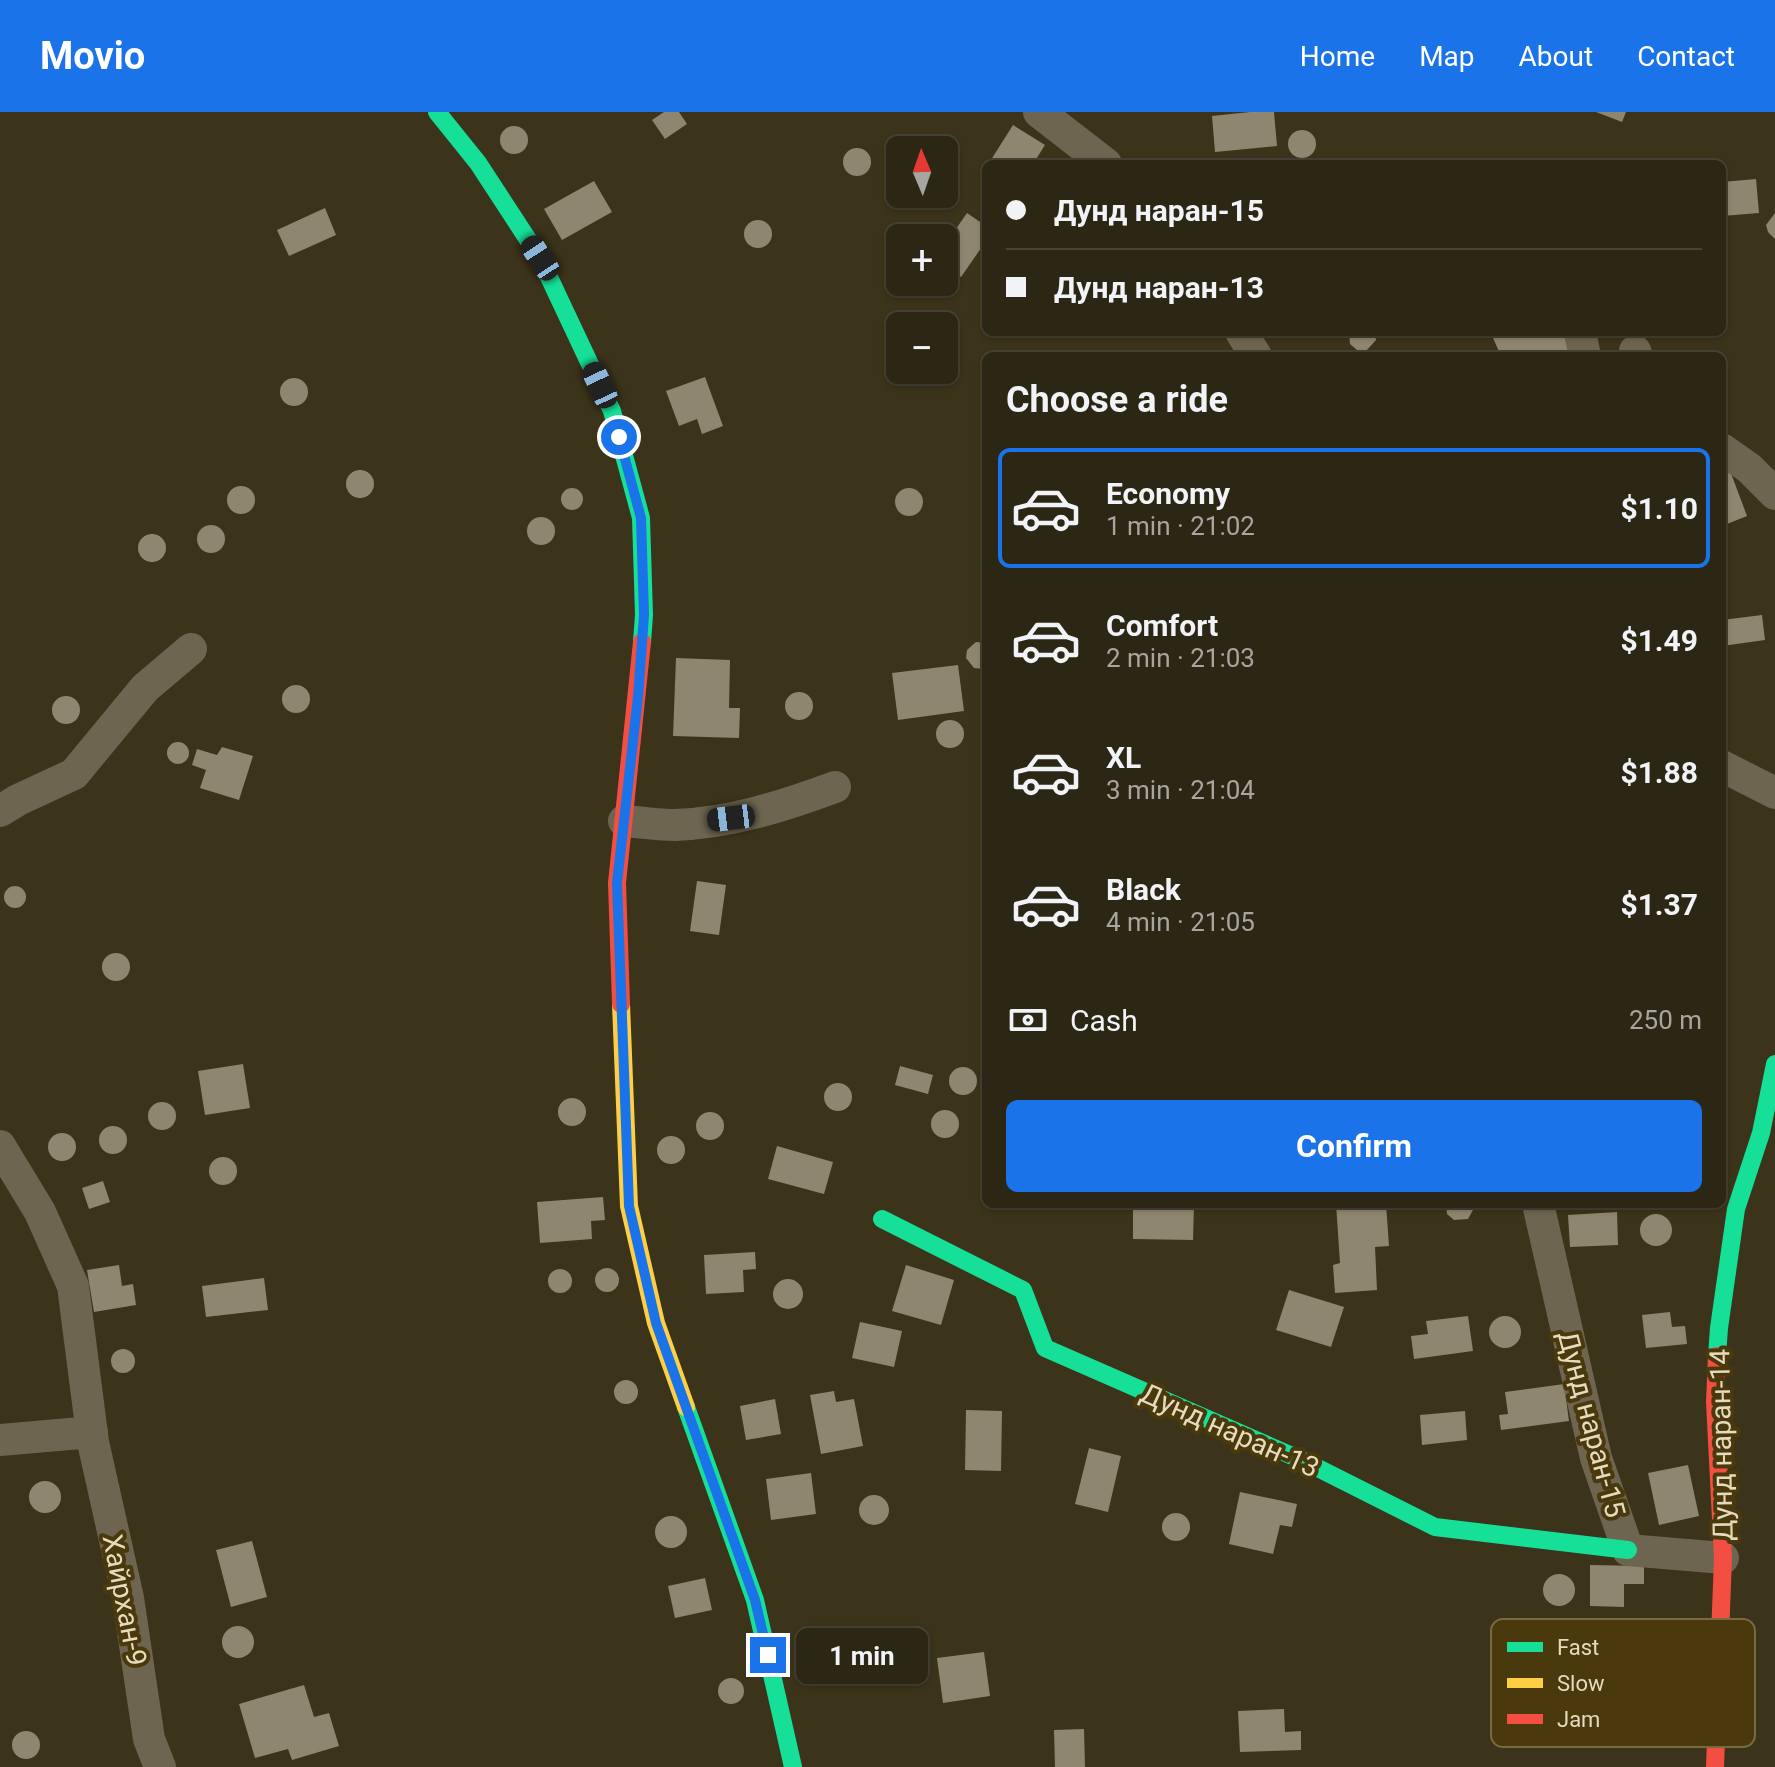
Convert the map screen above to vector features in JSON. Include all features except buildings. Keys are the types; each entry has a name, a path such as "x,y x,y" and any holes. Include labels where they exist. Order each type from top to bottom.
{"street":[{"path":"437,112 478,163 540,258 612,411 641,518 644,615 617,883 629,1206 656,1323 755,1600 793,1767"},
{"path":"1039,112 1101,160"},
{"path":"1726,452 1749,468 1775,494"},
{"path":"0,811 74,774 145,688 191,649"},
{"path":"1726,768 1775,793"},
{"path":"624,821 674,825 731,818 792,803 835,787"},
{"name":"Дунд наран-14","path":"1721,1619 1723,1558 1715,1402 1719,1328 1736,1209 1766,1145 1775,1064"},
{"name":"Хайрхан-9","path":"0,1146 40,1212 73,1286 92,1432 128,1598 149,1739 160,1767"},
{"name":"Дунд наран-15","path":"1539,1208 1596,1458 1628,1550 1723,1558"},
{"name":"Дунд наран-13","path":"882,1219 1023,1290 1045,1348 1306,1462 1435,1527 1628,1550"},
{"path":"0,1440 92,1432"},
{"name":"Дунд наран-14","path":"1715,1767 1716,1747"}],"traffic: fast":[{"path":"437,112 478,163 540,258 612,411 641,518 642,642"},
{"path":"1717,1356 1736,1209 1761,1133 1775,1064"},
{"path":"882,1219 1023,1290 1045,1348 1306,1462 1435,1527 1628,1550"},
{"path":"686,1407 755,1600 793,1767"}],"traffic: slow":[{"path":"621,1004 629,1206 656,1323 686,1407"}],"traffic: jam":[{"path":"621,1004 617,883 642,642"},
{"path":"1717,1356 1715,1402 1723,1558 1721,1619"},
{"path":"1715,1767 1716,1747"}],"route":[{"path":"619,437 641,518 644,615 617,883 629,1206 656,1323 755,1600 768,1655"}]}
